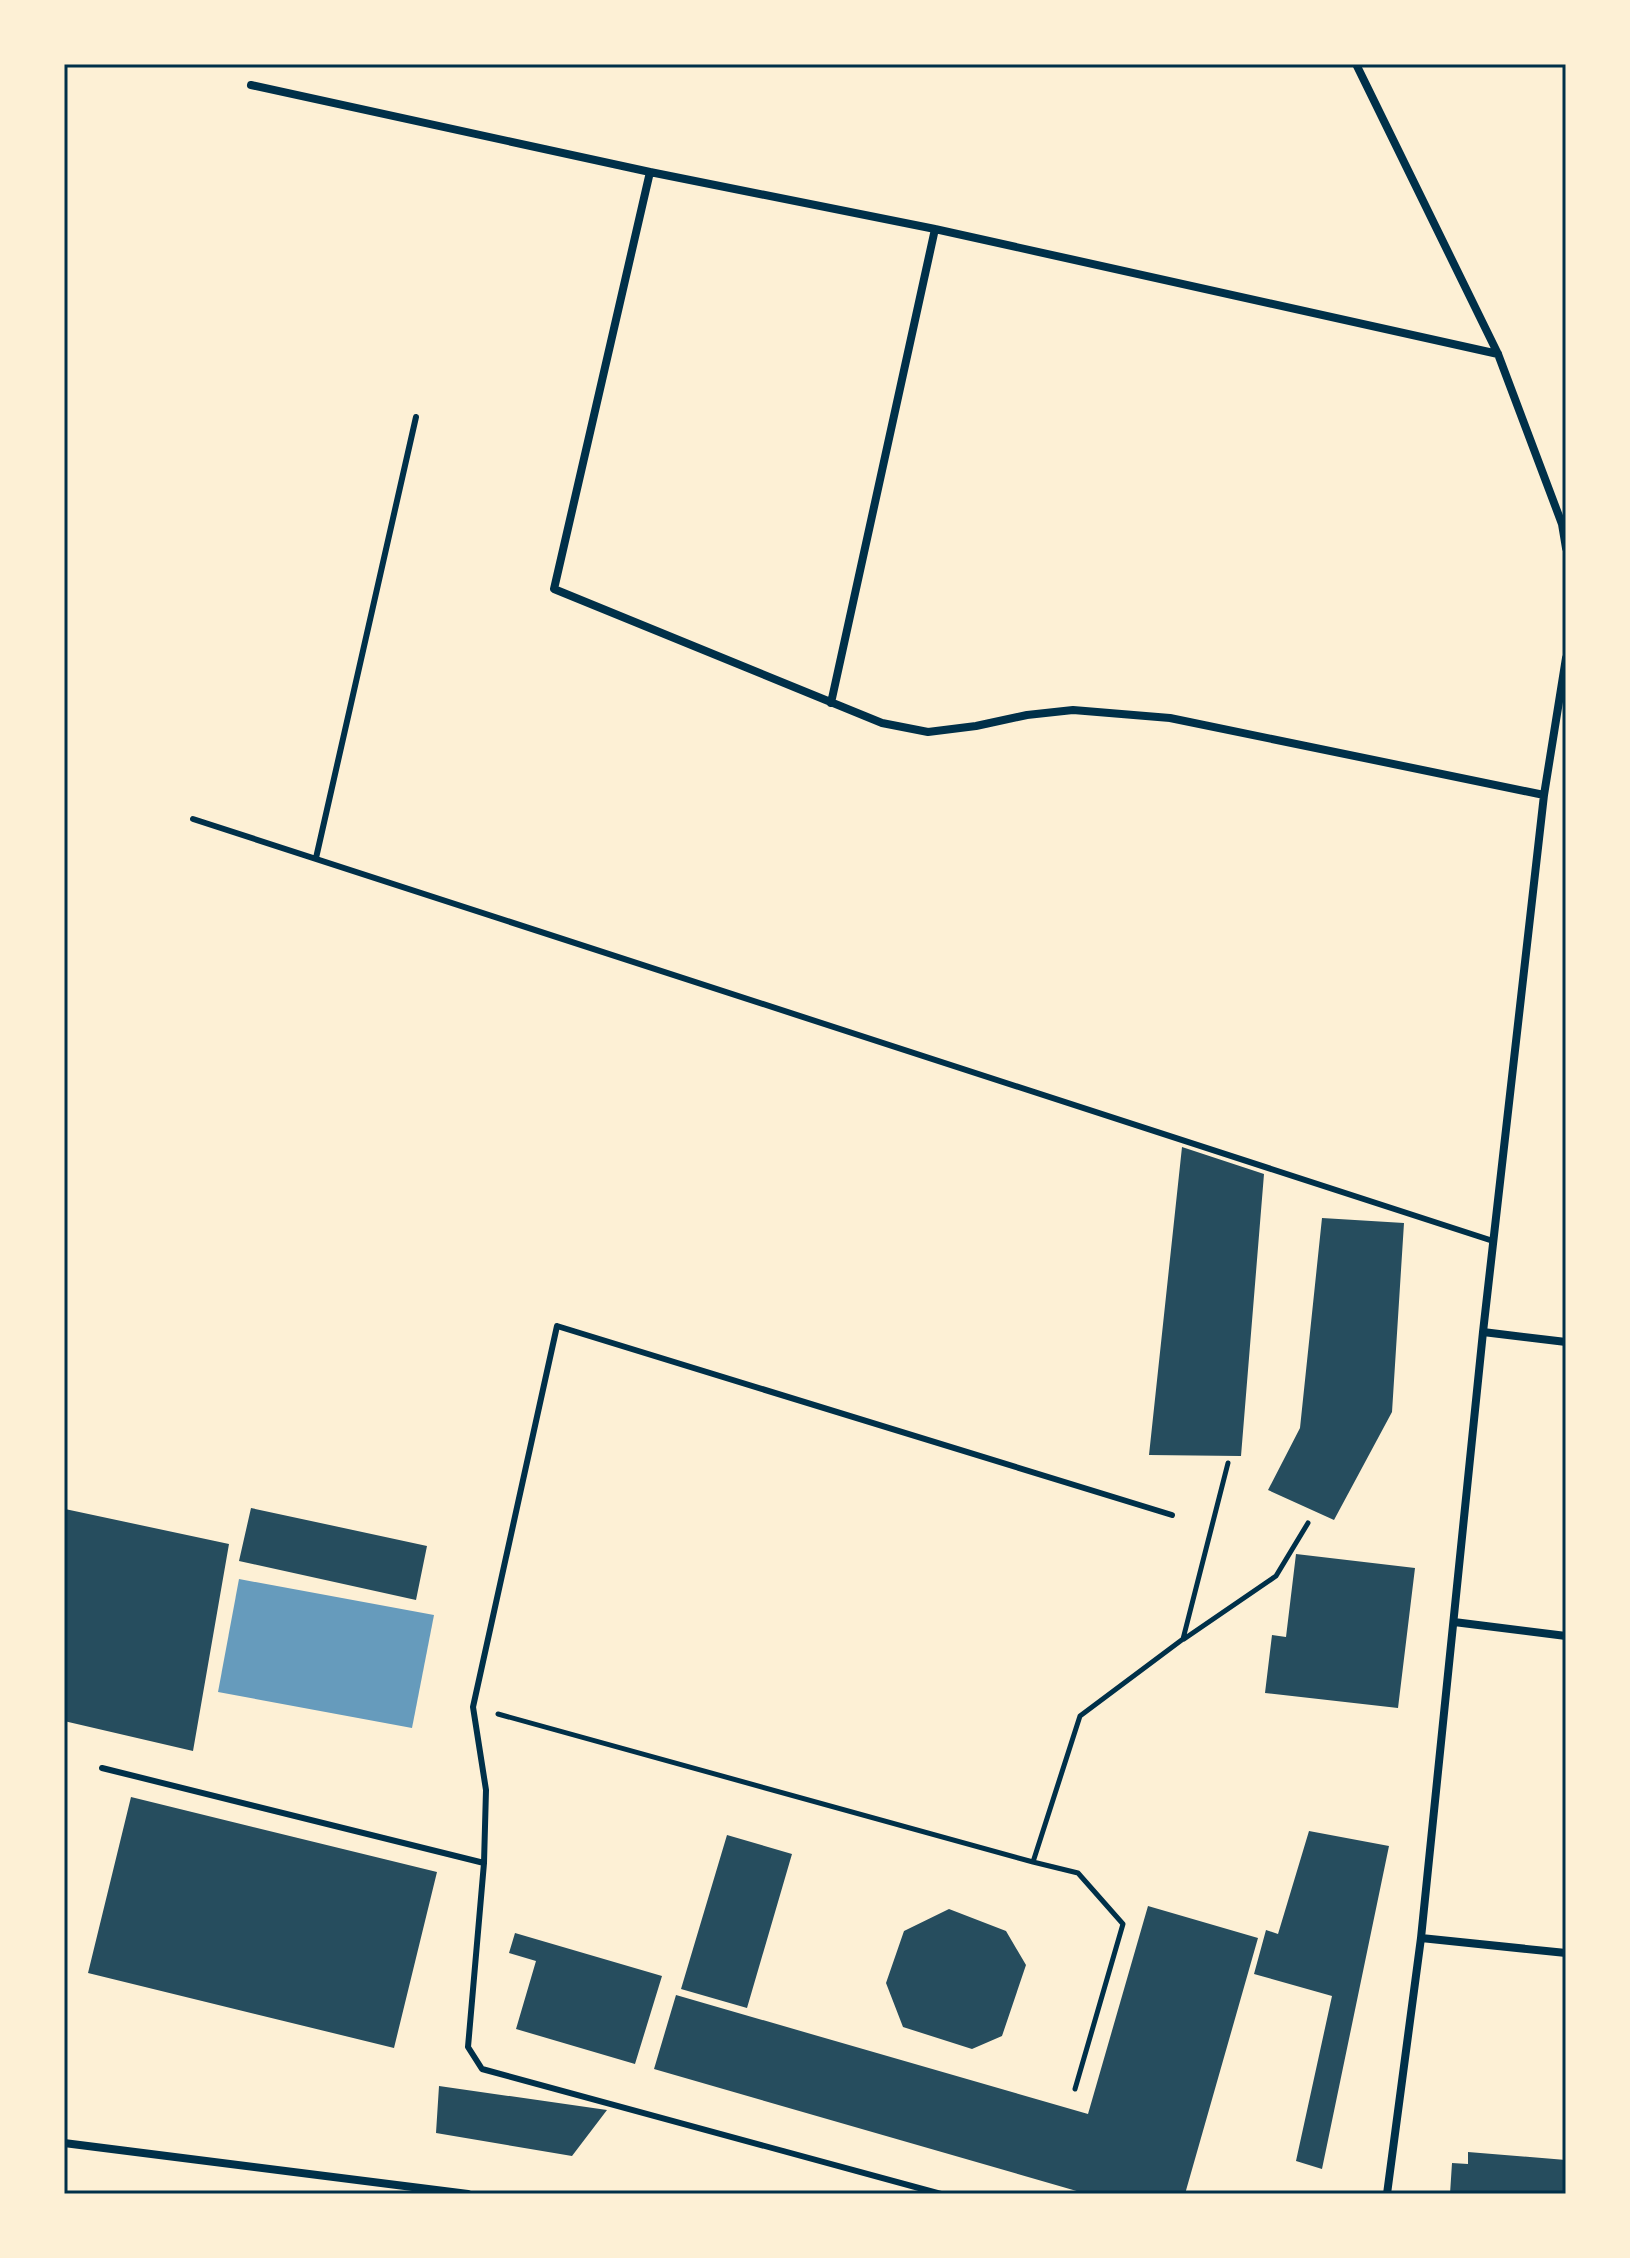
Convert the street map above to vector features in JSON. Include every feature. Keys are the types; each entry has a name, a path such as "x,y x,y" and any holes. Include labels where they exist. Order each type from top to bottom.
{"street":[{"path":"1356,64 1498,354 1562,524 1566,548"},
{"path":"251,85 650,172 935,229 1498,354"},
{"path":"650,172 554,589 882,723 928,732 1073,710 1170,718 1544,795"},
{"path":"831,703 935,229"},
{"path":"1387,2194 1421,1938 1483,1332 1544,795 1566,658"},
{"path":"1483,1332 1566,1342"},
{"path":"1454,1622 1566,1636"},
{"path":"1421,1938 1566,1953"},
{"path":"64,2143 468,2194"}],"lane":[{"path":"316,858 416,417"},
{"path":"193,819 1493,1241"},
{"path":"941,2194 482,2069 468,2047 484,1863 486,1790 473,1707 557,1326 1172,1515"},
{"path":"102,1768 484,1863"}],"path":[{"path":"1183,1639 1228,1463"},
{"path":"1033,1862 1080,1716 1183,1639 1276,1576 1308,1523"},
{"path":"473,1707 1078,1873 1123,1924 1075,2089"}],"water":[{"path":"239,1579 434,1615 412,1728 218,1692"}],"building":[{"path":"1182,1147 1264,1174 1241,1456 1149,1455"},
{"path":"1322,1218 1404,1223 1392,1412 1334,1520 1268,1490 1300,1428"},
{"path":"251,1508 427,1546 416,1600 239,1561"},
{"path":"65,1509 229,1544 193,1751 64,1721"},
{"path":"1296,1554 1415,1568 1398,1708 1265,1693 1272,1635 1286,1637"},
{"path":"131,1797 437,1872 394,2048 88,1973"},
{"path":"1309,1831 1389,1846 1322,2169 1296,2161 1332,1996 1254,1974 1266,1930 1278,1934"},
{"path":"727,1835 792,1854 747,2008 681,1989"},
{"path":"1148,1906 1258,1938 1185,2194 1087,2194 654,2069 676,1995 1088,2114"},
{"path":"949,1909 1006,1931 1026,1965 1002,2036 972,2049 903,2027 886,1983 904,1931"},
{"path":"515,1933 662,1976 635,2064 516,2029 536,1961 509,1953"},
{"path":"439,2086 607,2110 572,2156 436,2133"},
{"path":"1468,2152 1566,2160 1566,2194 1450,2194 1452,2163 1468,2164"}]}
